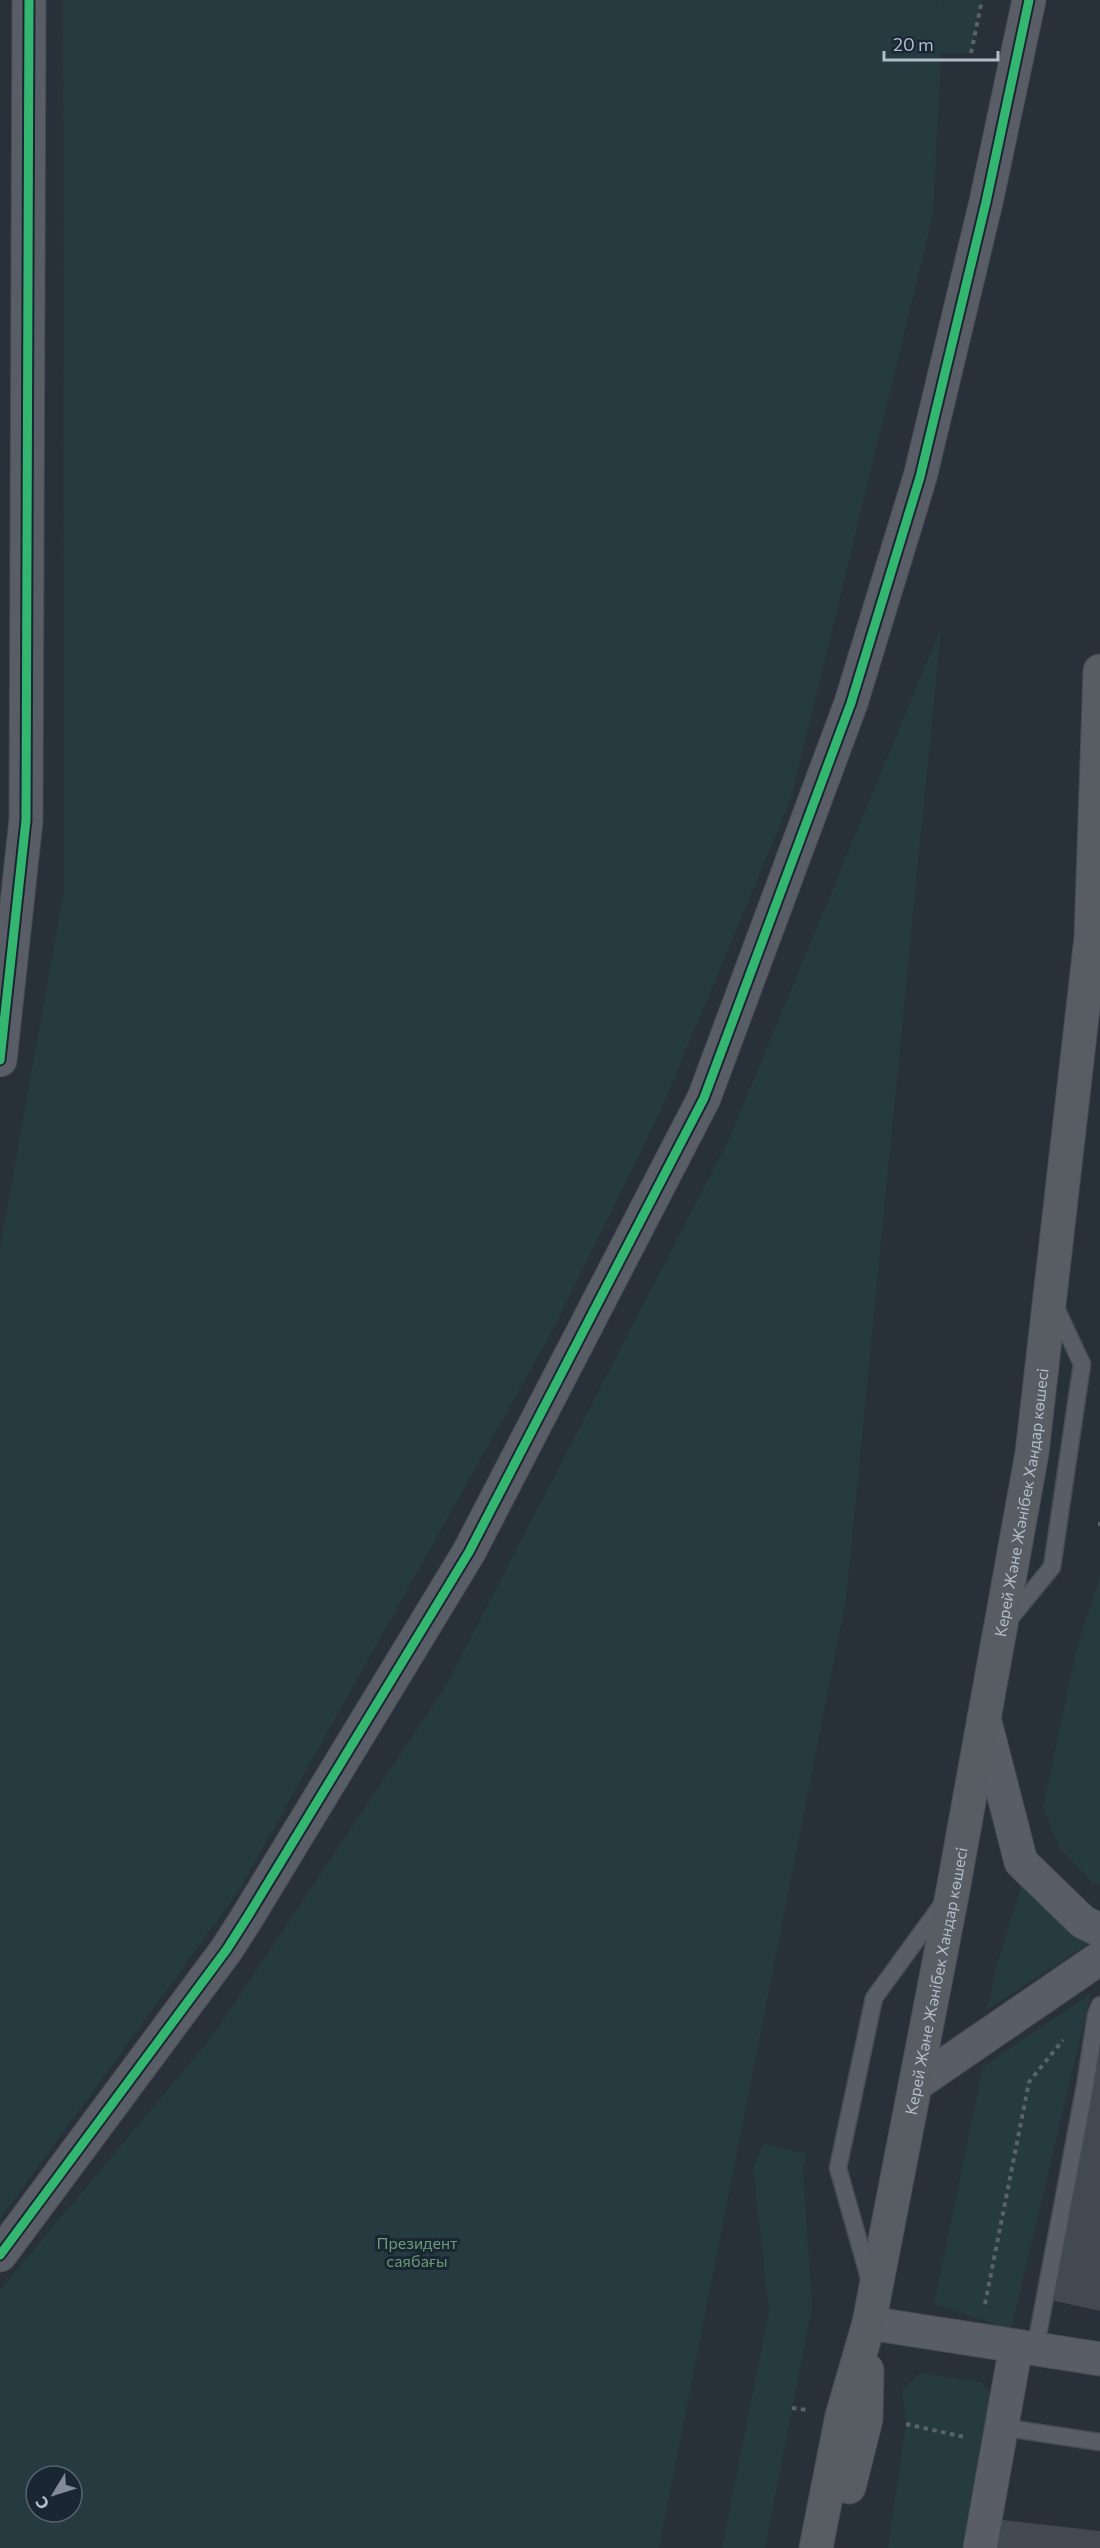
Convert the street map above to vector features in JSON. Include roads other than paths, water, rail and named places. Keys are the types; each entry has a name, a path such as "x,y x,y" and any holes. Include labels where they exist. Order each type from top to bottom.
{"main road":[{"name":"Керей Және Жәнібек Хандар көшесі","path":"816,2548 842,2416 871,2308 915,2085 953,1890 1032,1453 1096,939 1100,671"},
{"name":"Керей Және Жәнібек Хандар көшесі","path":"834,2548 866,2419 871,2308"}],"street":[{"path":"0,1060 26,820 29,0"},
{"path":"0,2255 227,1949 273,1875 469,1552 704,1098 851,703 920,477 986,202 1029,0"},
{"path":"984,1718 1021,1862 1083,1922 1100,1930"},
{"path":"915,2085 1100,1958"},
{"path":"871,2308 979,2341 1100,2360"},
{"path":"980,2548 999,2436 1025,2348"}],"lane":[{"path":"871,2308 838,2168 874,1998 953,1890"},
{"path":"1025,2348 1085,2086 1096,2015 1100,2005"},
{"path":"999,2436 1100,2442"}],"park label":[{"name":"Президент саябағы","path":"417,2251"}]}
